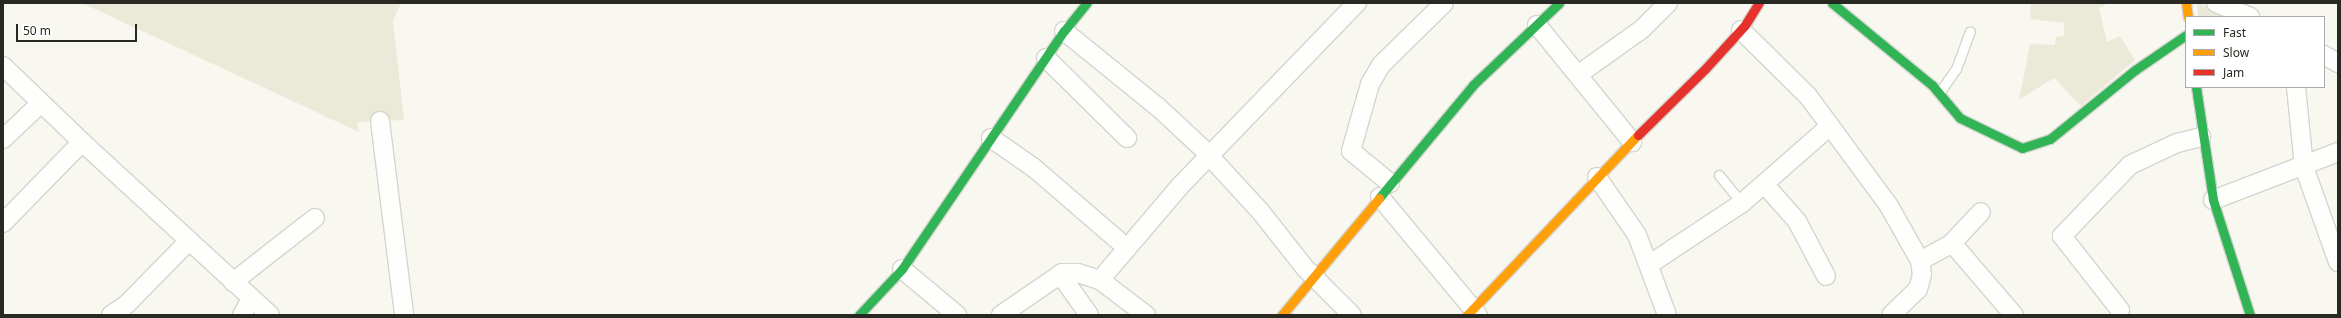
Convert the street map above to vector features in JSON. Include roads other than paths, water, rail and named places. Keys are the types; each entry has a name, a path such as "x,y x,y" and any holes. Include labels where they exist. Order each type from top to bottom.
{"street":[{"path":"859,315 902,269 1064,31 1088,3"},
{"path":"1100,280 1209,156 1357,3"},
{"path":"1444,3 1381,65 1370,84 1351,151 1385,190 1473,312 1596,178 1740,30 1759,3"},
{"path":"1282,315 1312,276 1473,85 1559,3"},
{"path":"1579,74 1642,29 1668,3"},
{"path":"2186,3 2188,16"},
{"path":"2216,3 2248,16"},
{"path":"1834,4 1939,93 1960,118 1995,137 2022,148 2036,146 2135,70 2185,36"},
{"path":"1537,25 1579,74 1632,142"},
{"path":"1740,30 1808,96 1889,206 1920,261 1922,275 1918,289 1891,315"},
{"path":"1064,31 1158,107 1209,156 1312,276 1352,315"},
{"path":"2325,56 2338,63"},
{"path":"1046,58 1127,138"},
{"path":"3,66 82,142 270,315"},
{"path":"2196,88 2201,137 2213,200 2250,315"},
{"path":"2296,88 2304,167 2338,262"},
{"path":"3,139 41,102"},
{"path":"380,121 404,315"},
{"path":"1650,264 1742,203 1765,185 1830,126"},
{"path":"2120,310 2062,236 2130,165 2177,143 2201,137"},
{"path":"991,138 1034,168 1127,248"},
{"path":"3,223 82,142"},
{"path":"2213,200 2304,167 2338,152"},
{"path":"1596,178 1637,235 1650,264 1667,315"},
{"path":"1765,185 1797,221 1826,276"},
{"path":"1920,261 1952,243 1981,212"},
{"path":"233,282 315,218"},
{"path":"111,315 126,305 189,241"},
{"path":"1952,243 2010,313"},
{"path":"902,269 957,315"},
{"path":"1001,315 1060,274 1078,273 1100,280 1146,315"},
{"path":"1060,274 1089,315"},
{"path":"242,315 252,299"}],"lane":[{"path":"1939,93 1956,69 1970,31"},
{"path":"1719,175 1742,203"}]}
